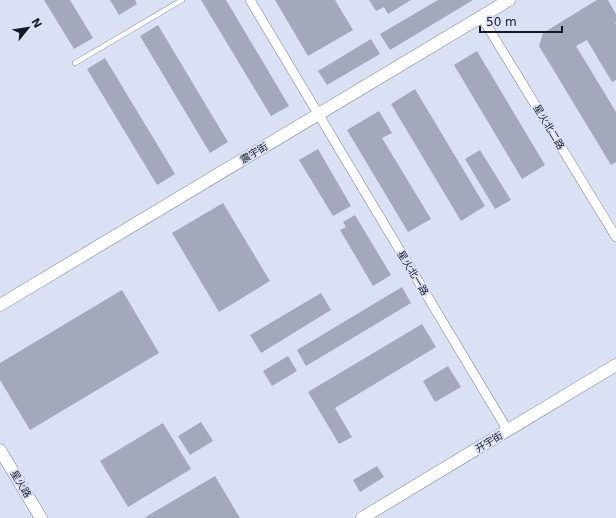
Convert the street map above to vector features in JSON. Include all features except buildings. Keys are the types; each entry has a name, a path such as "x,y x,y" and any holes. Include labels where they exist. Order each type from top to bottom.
{"street":[{"name":"星火北一路","path":"250,0 508,431"},
{"name":"震宇街","path":"0,305 508,0"},
{"name":"星火北二路","path":"482,16 616,237"},
{"name":"开宇街","path":"362,518 616,365"},
{"name":"星火路","path":"0,450 41,518"}],"lane":[{"path":"75,63 182,0"}]}
